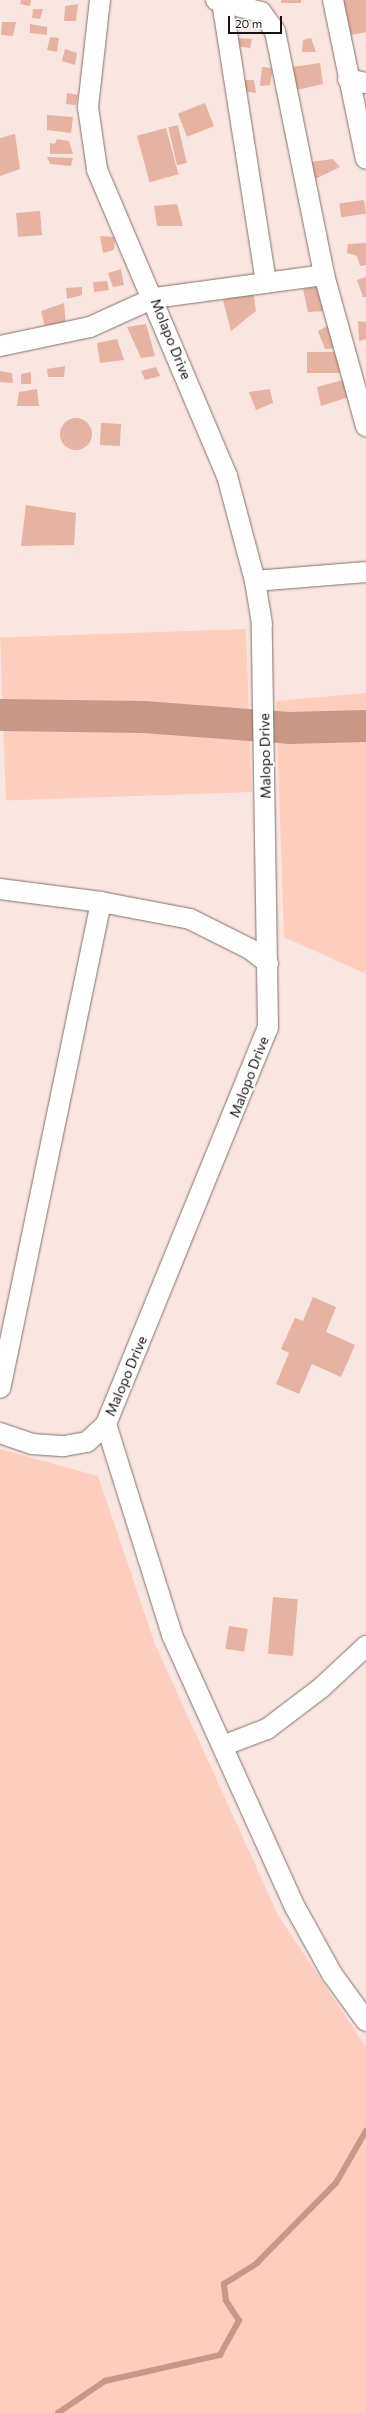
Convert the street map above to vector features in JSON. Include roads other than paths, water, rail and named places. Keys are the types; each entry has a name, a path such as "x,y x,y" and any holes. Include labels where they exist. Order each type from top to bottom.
{"street":[{"name":"Molapo Drive","path":"100,0 88,107 91,144 103,183 154,298 227,476 255,581 262,624 264,681"},
{"path":"333,0 357,81 366,159"},
{"path":"266,283 219,1 261,12 275,31 324,275 366,426"},
{"path":"0,346 83,329 154,298 324,275"},
{"path":"255,581 366,572"},
{"name":"Malopo Drive","path":"106,1424 256,1065 268,1028 264,681"},
{"path":"0,889 102,902 190,919 250,949 268,963"},
{"path":"0,1388 102,902"},
{"path":"0,1434 32,1444 64,1446 87,1442 106,1424 172,1635 224,1745 295,1907 332,1974 366,2021"},
{"path":"224,1745 267,1729 321,1688 366,1646"}],"waterway":[{"path":"0,715 144,717 289,728 366,726"},
{"path":"58,2413 105,2381 220,2355 239,2321 226,2301 224,2284 257,2263 336,2183 366,2131"}]}
